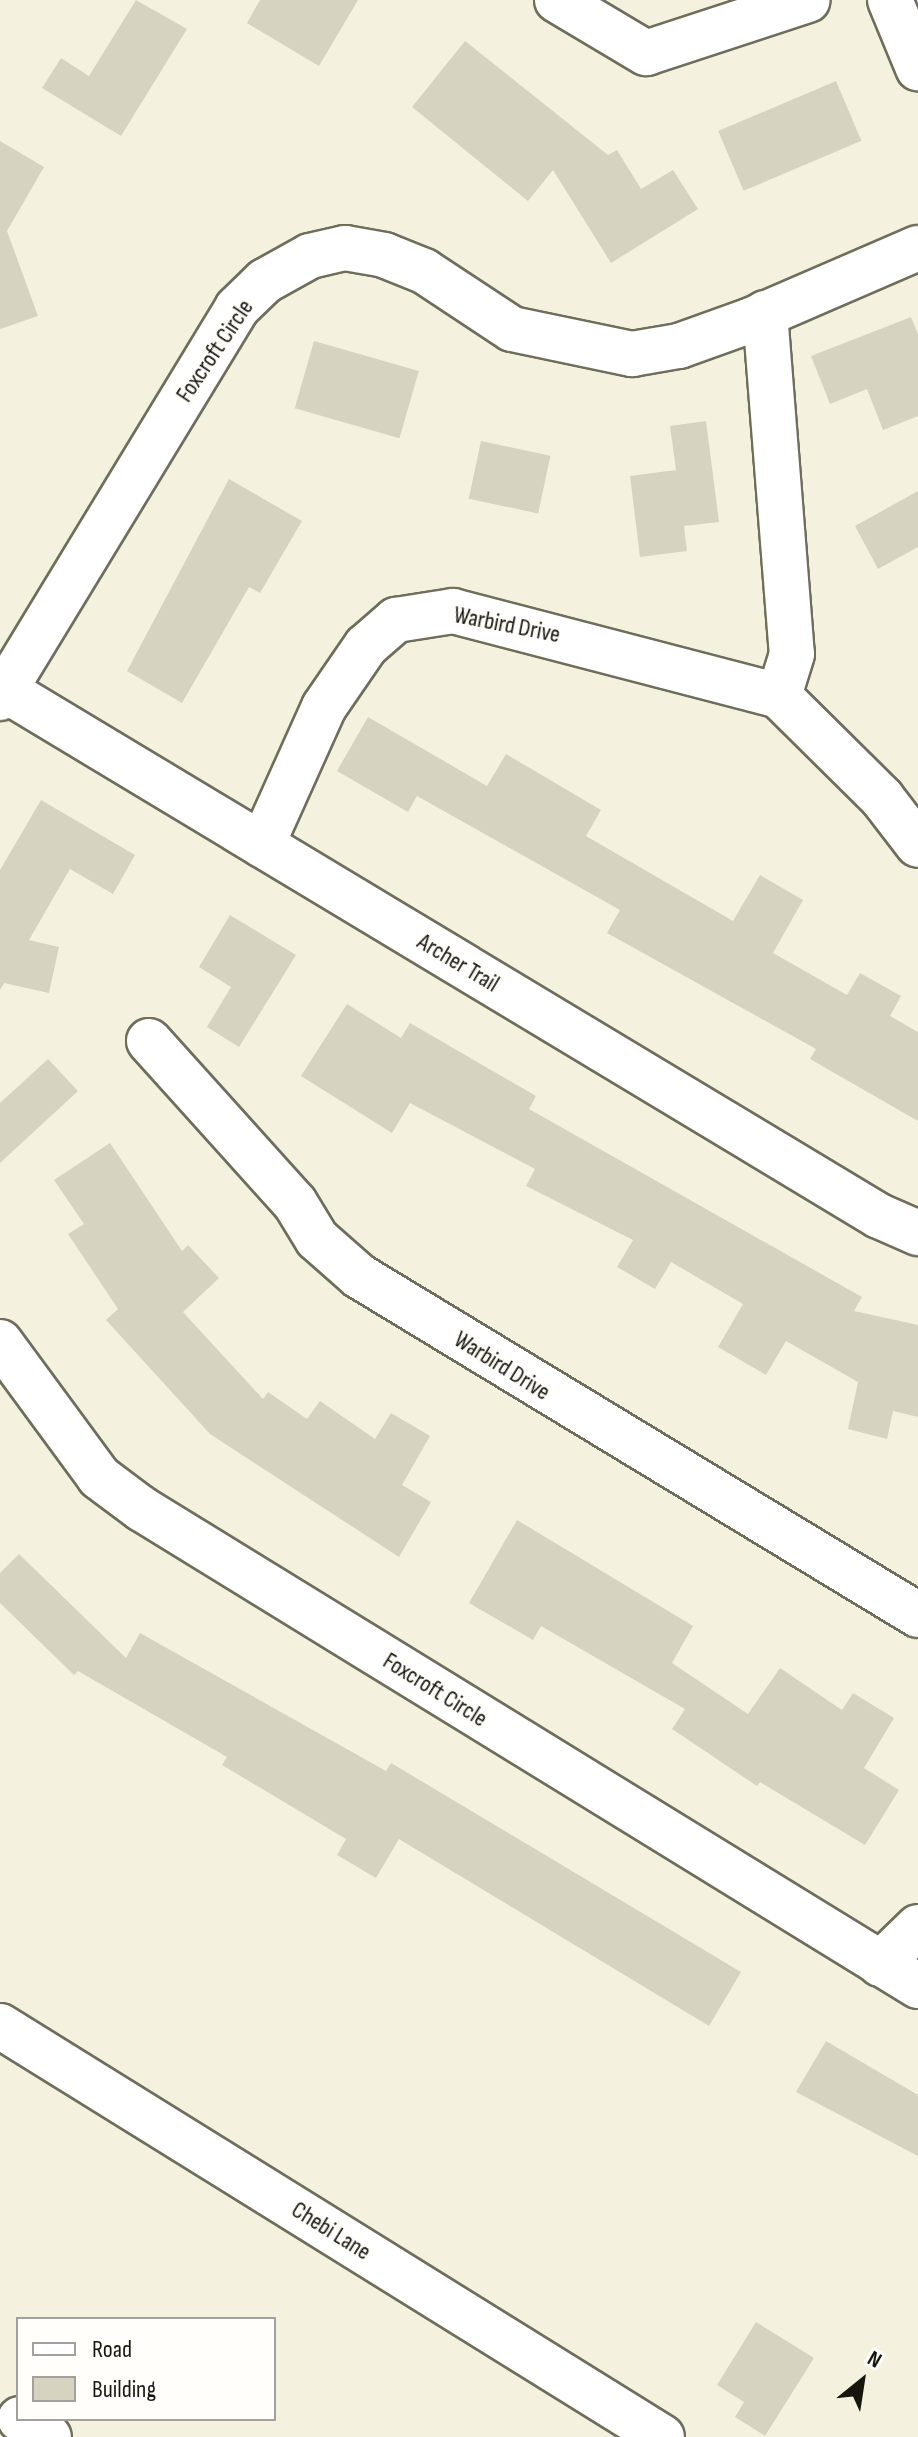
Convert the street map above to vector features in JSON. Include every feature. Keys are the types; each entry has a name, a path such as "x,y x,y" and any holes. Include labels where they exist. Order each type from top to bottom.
{"street":[{"path":"557,0 646,53 808,0"},
{"path":"890,0 918,68"},
{"name":"Foxcroft Circle","path":"2,691 237,308 265,281 310,256 345,248 384,255 424,271 512,329 586,350 632,354 679,346 918,248"},
{"path":"765,313 792,654 779,696 882,798 918,845"},
{"name":"Warbird Drive","path":"262,845 324,707 366,646 396,620 453,611 779,696"},
{"name":"Archer Trail","path":"2,691 879,1216 918,1233"},
{"name":"Warbird Drive","path":"149,1041 295,1203 317,1239 359,1276 918,1615"},
{"name":"Foxcroft Circle","path":"0,1342 99,1477 142,1509 918,1986"},
{"path":"880,1964 918,1927"},
{"name":"Chebi Lane","path":"0,2026 662,2437"},
{"path":"24,2421 49,2437"}],"building":[{"path":"136,0 187,29 121,136 42,88 61,58 89,76"},
{"path":"260,0 358,0 319,66 247,23"},
{"path":"465,41 608,155 617,150 641,189 673,170 698,209 611,263 553,170 528,201 412,107"},
{"path":"836,81 861,141 744,191 718,131"},
{"path":"0,141 44,167 7,231 38,316 0,329"},
{"path":"911,317 918,334 918,416 883,430 867,389 830,404 811,356"},
{"path":"314,341 419,371 399,438 295,408"},
{"path":"706,421 719,522 684,526 687,551 640,557 630,476 676,470 670,426"},
{"path":"481,441 550,456 538,513 469,499"},
{"path":"229,479 302,521 260,593 249,587 182,703 127,671"},
{"path":"918,491 918,547 878,569 855,526"},
{"path":"368,717 487,786 506,754 601,810 586,836 733,921 760,875 803,900 773,953 847,995 860,973 901,996 890,1016 918,1032 918,1121 810,1059 816,1049 607,933 620,910 417,796 408,812 337,771"},
{"path":"41,800 135,855 113,894 70,869 29,940 59,947 49,993 4,983 0,990 0,870"},
{"path":"230,915 296,955 239,1047 207,1027 231,987 199,967"},
{"path":"347,1004 401,1038 410,1023 536,1096 529,1109 862,1297 854,1311 918,1325 918,1417 893,1411 887,1439 848,1429 858,1382 786,1341 766,1375 718,1347 743,1304 671,1262 655,1289 617,1267 633,1240 526,1186 535,1169 410,1103 392,1133 301,1076"},
{"path":"48,1059 78,1091 0,1163 0,1103"},
{"path":"110,1143 182,1251 188,1245 219,1278 183,1312 263,1399 268,1392 307,1419 320,1401 375,1439 391,1413 430,1436 402,1485 431,1502 399,1557 210,1434 106,1320 118,1309 68,1234 84,1224 54,1180"},
{"path":"517,1520 693,1626 672,1663 748,1714 780,1668 842,1710 853,1693 894,1718 864,1768 899,1790 865,1845 760,1782 757,1786 672,1729 685,1709 541,1626 533,1640 469,1603"},
{"path":"19,1554 126,1658 140,1633 386,1771 391,1763 741,1972 709,2026 399,1839 376,1878 337,1855 346,1839 222,1765 227,1757 78,1671 74,1675 0,1603 0,1573"},
{"path":"826,2041 918,2095 918,2156 796,2092"},
{"path":"756,2322 814,2358 765,2436 735,2417 744,2402 717,2385"}]}
